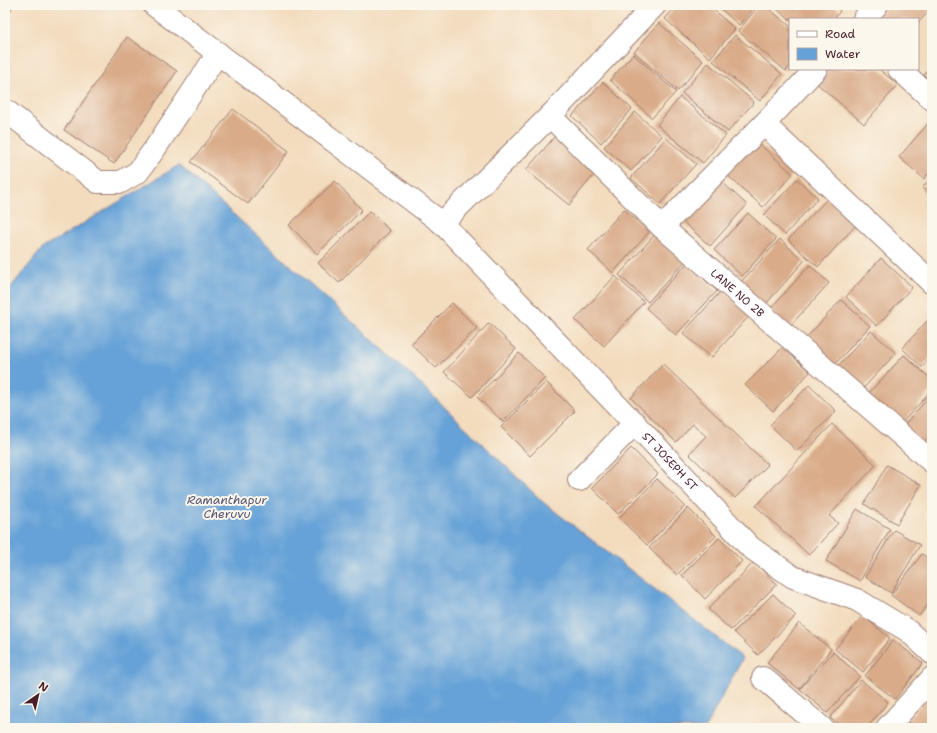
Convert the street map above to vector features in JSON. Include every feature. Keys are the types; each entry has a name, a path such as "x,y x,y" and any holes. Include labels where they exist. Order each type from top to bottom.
{"street":[{"name":"ST JOSEPH ST","path":"154,5 442,223 635,423 750,547 793,577 857,600 908,630 932,653"},
{"path":"442,223 550,116 655,5"},
{"path":"865,18 877,5"},
{"path":"5,110 98,182 122,182 138,172 218,53"},
{"path":"662,227 815,70"},
{"path":"901,70 932,99"},
{"name":"LANE NO 2B","path":"550,116 662,227 932,462"},
{"path":"764,124 932,284"},
{"path":"579,480 635,423"},
{"path":"763,678 822,728"},
{"path":"887,728 932,678"}],"water":[{"name":"Ramanthapur Cheruvu","path":"179,165 410,374 543,502 743,658 705,728 5,728 5,294 43,248"}],"building":[{"path":"5,5 12,8 5,17"},
{"path":"677,5 708,5 735,29 710,58 665,19"},
{"path":"716,5 756,5 739,25"},
{"path":"759,5 764,5 789,25 789,67 786,71 738,31"},
{"path":"772,5 833,5 840,11 835,18 789,19"},
{"path":"888,5 928,5 932,8 919,22 919,18 877,18"},
{"path":"659,23 703,61 678,91 634,52"},
{"path":"735,35 782,74 760,101 713,61"},
{"path":"127,37 177,71 114,164 64,130"},
{"path":"633,54 676,92 652,118 610,80"},
{"path":"708,63 754,102 728,132 682,93"},
{"path":"932,66 932,83 924,75"},
{"path":"826,70 880,70 898,85 864,124 815,82"},
{"path":"603,82 632,109 601,143 572,116"},
{"path":"680,97 726,135 703,163 657,125"},
{"path":"233,109 289,151 248,204 191,162"},
{"path":"635,112 662,136 631,171 604,147"},
{"path":"932,119 932,169 924,179 899,157"},
{"path":"556,135 598,170 569,205 526,170"},
{"path":"666,138 696,164 660,204 631,178"},
{"path":"756,141 793,174 763,207 726,174"},
{"path":"932,177 932,197 922,188"},
{"path":"797,179 818,198 785,235 764,215"},
{"path":"720,180 747,205 710,246 682,221"},
{"path":"335,181 362,210 317,254 289,225"},
{"path":"827,199 856,225 818,267 788,240"},
{"path":"624,209 649,232 613,273 588,250"},
{"path":"370,211 390,231 339,283 318,263"},
{"path":"748,213 776,239 742,276 714,250"},
{"path":"657,232 687,259 648,302 619,275"},
{"path":"780,239 804,261 764,306 740,283"},
{"path":"881,258 912,287 877,326 846,297"},
{"path":"687,263 717,291 676,335 646,308"},
{"path":"810,265 829,283 789,327 769,310"},
{"path":"615,276 644,302 604,346 575,320"},
{"path":"722,290 750,315 711,358 683,333"},
{"path":"841,300 870,326 835,364 806,338"},
{"path":"452,303 477,328 436,368 411,344"},
{"path":"932,316 932,356 922,367 902,348"},
{"path":"489,323 516,349 472,397 444,372"},
{"path":"871,331 896,353 859,393 834,370"},
{"path":"783,347 810,372 773,411 745,385"},
{"path":"519,353 545,378 503,422 477,397"},
{"path":"904,355 932,380 932,390 899,426 866,396"},
{"path":"663,364 768,465 735,498 689,454 706,436 693,424 676,442 631,398"},
{"path":"546,382 575,411 530,456 501,427"},
{"path":"809,385 836,411 797,451 770,425"},
{"path":"932,394 932,433 923,443 904,425"},
{"path":"832,424 876,465 829,516 838,523 809,555 756,506"},
{"path":"631,448 658,474 618,514 592,488"},
{"path":"887,465 921,485 897,524 864,504"},
{"path":"657,479 685,506 647,545 619,518"},
{"path":"688,508 716,536 677,575 649,548"},
{"path":"857,509 890,529 860,581 826,561"},
{"path":"894,530 920,545 891,593 865,577"},
{"path":"719,538 742,561 705,599 682,575"},
{"path":"922,554 932,561 932,599 919,616 891,595"},
{"path":"754,562 777,584 731,630 708,609"},
{"path":"773,594 796,616 758,655 734,632"},
{"path":"863,616 890,638 863,672 835,649"},
{"path":"799,623 831,649 799,689 767,663"},
{"path":"893,640 923,663 895,699 865,676"},
{"path":"833,652 860,676 827,713 800,689"},
{"path":"861,680 888,702 867,728 843,728 830,718"},
{"path":"932,692 932,728 915,728 907,721"}]}
